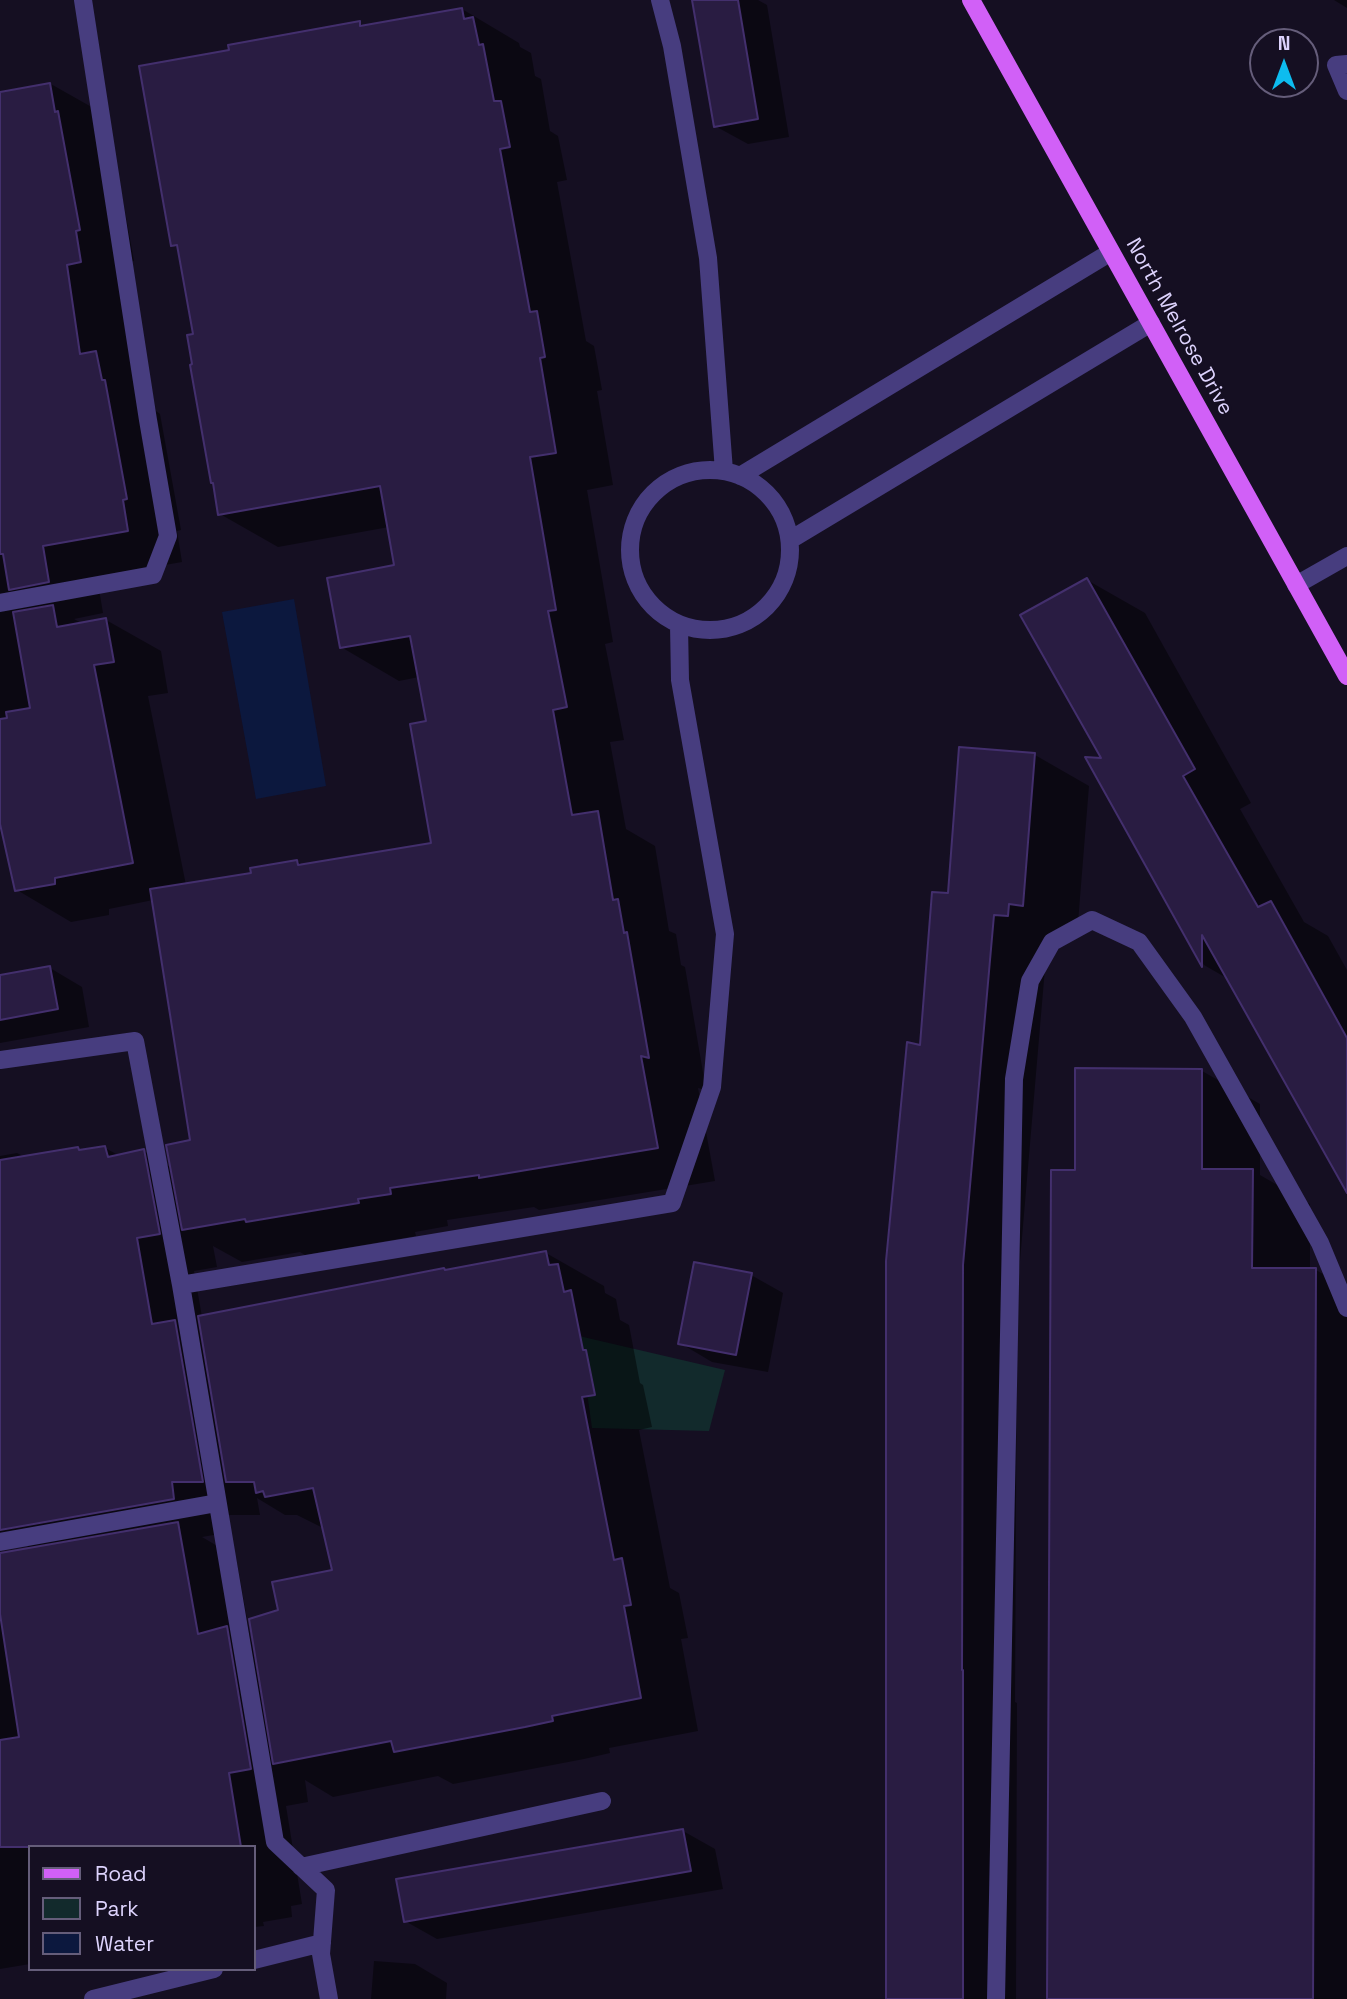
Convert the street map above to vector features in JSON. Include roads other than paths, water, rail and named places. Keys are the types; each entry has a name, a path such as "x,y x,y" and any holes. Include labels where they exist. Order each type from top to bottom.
{"main road":[{"name":"North Melrose Drive","path":"971,0 1347,676"}],"street":[{"path":"0,603 153,575 168,536 83,0"},
{"path":"660,0 672,46 708,258 732,474"},
{"path":"1347,64 1336,65 1347,91"},
{"path":"732,474 1111,252"},
{"path":"790,540 1151,323"},
{"path":"705,470 732,474 754,482 771,498 784,517 790,540 790,564 783,587 768,606 750,621 727,629 702,630 679,625 656,610 639,590 630,564 630,537 639,511 656,490 679,476 705,470"},
{"path":"1296,585 1347,556"},
{"path":"180,1285 672,1203 712,1087 725,934 680,680 679,625"},
{"path":"996,1999 1014,1079 1030,981 1052,942 1092,920 1139,942 1199,1028 1320,1243 1347,1308"},
{"path":"0,1060 135,1041 180,1285 275,1842 326,1890 321,1954 329,1999"},
{"path":"0,1542 217,1503"},
{"path":"301,1867 601,1801"},
{"path":"256,1959 322,1943"},
{"path":"93,1999 206,1971"}],"water":[{"path":"294,599 326,786 256,799 222,612"}]}
